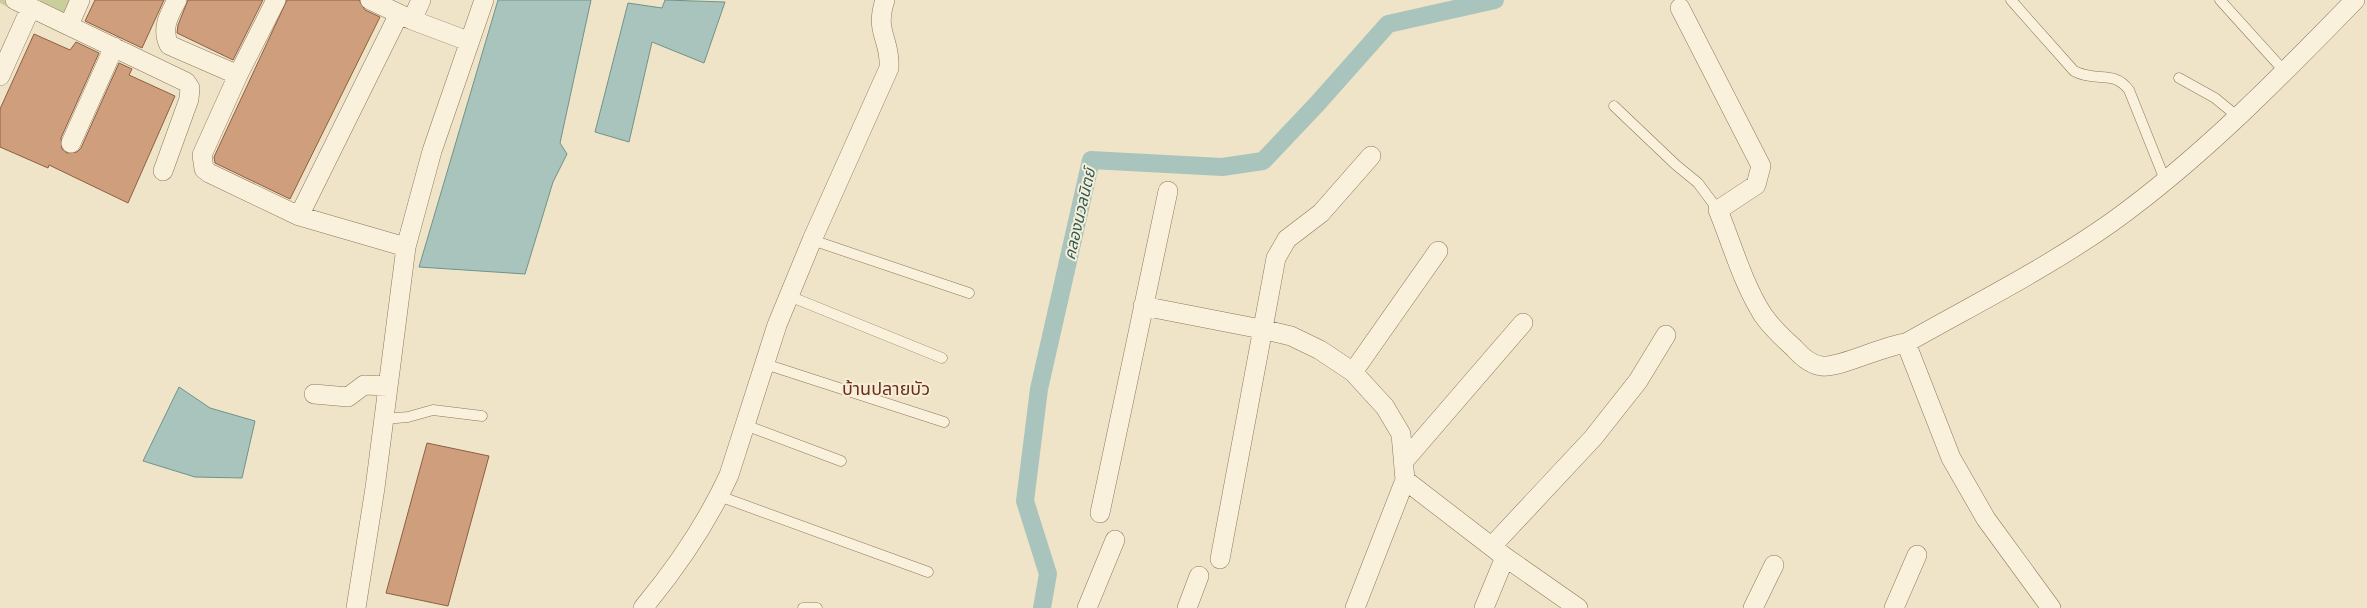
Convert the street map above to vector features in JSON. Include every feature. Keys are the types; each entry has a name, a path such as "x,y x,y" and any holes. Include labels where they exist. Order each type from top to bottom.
{"street":[{"path":"68,25 80,0"},
{"path":"177,0 165,28 165,36 169,45 238,75"},
{"path":"276,0 238,75 202,155 204,169 209,174 299,216 406,247"},
{"path":"370,0 405,17 468,40"},
{"path":"299,216 405,17 421,0"},
{"path":"356,608 384,419 406,247 432,151 468,40 484,0"},
{"path":"643,608 677,566 720,496 789,296 889,68 890,56 880,25 885,0"},
{"path":"1680,8 1761,166 1760,177 1756,185 1718,210 1754,299 1763,315 1773,328 1803,358 1822,366 1835,364 1890,345 1906,343 2061,255 2112,221 2165,180 2238,117 2355,0"},
{"path":"0,76 23,3 186,82 190,88 188,99 163,171"},
{"path":"71,143 114,48"},
{"path":"1220,558 1261,329 1276,258 1287,239 1321,213 1371,156"},
{"path":"1100,514 1168,191"},
{"path":"1353,372 1438,251"},
{"path":"1143,306 1291,336 1320,350 1353,372 1385,407 1401,434 1406,480 1355,608"},
{"path":"1404,461 1523,323"},
{"path":"1484,608 1498,551 1638,381 1666,335"},
{"path":"1906,343 1932,413 1955,466 1991,526 2050,608"},
{"path":"314,394 343,398 353,396 364,385 388,386"},
{"path":"1406,480 1498,551 1578,608"},
{"path":"1087,608 1115,540"},
{"path":"1894,608 1917,555"},
{"path":"1753,608 1774,565"},
{"path":"1187,608 1199,576"}],"lane":[{"path":"2011,0 2074,71 2086,77 2115,77 2122,80 2129,90 2165,180"},
{"path":"2220,0 2285,72"},
{"path":"2179,78 2214,98 2238,117"},
{"path":"1614,106 1676,165 1698,183 1718,210"},
{"path":"812,240 969,294"},
{"path":"789,296 942,358"},
{"path":"765,364 944,422"},
{"path":"384,419 408,417 433,410 482,416"},
{"path":"745,425 841,461"},
{"path":"720,496 928,572"},
{"path":"803,608 817,608"}],"green space":[{"path":"0,0 81,0 64,35 0,3"}],"water":[{"path":"498,0 591,0 560,143 567,154 553,182 525,274 419,267"},
{"path":"665,0 725,2 704,63 652,42 629,142 595,132 628,3 662,8"},
{"path":"179,387 210,408 255,421 242,478 195,477 143,461"}],"building":[{"path":"95,0 164,0 142,48 85,21"},
{"path":"188,0 263,0 233,60 177,33 178,25"},
{"path":"287,0 359,0 365,10 380,17 290,199 215,163 214,157"},
{"path":"34,34 70,50 76,42 99,53 61,138 62,149 67,153 77,152 81,148 119,63 132,69 129,75 175,96 128,203 49,165 48,168 0,147 0,109"},
{"path":"427,443 489,456 448,606 386,593"}],"waterway":[{"name":"คลองนวลนิตย์","path":"1042,608 1048,574 1025,501 1039,389 1091,160 1222,167 1263,161 1388,24 1495,0"}],"district":[{"name":"บ้านปลายบัว","path":"886,388"}]}
